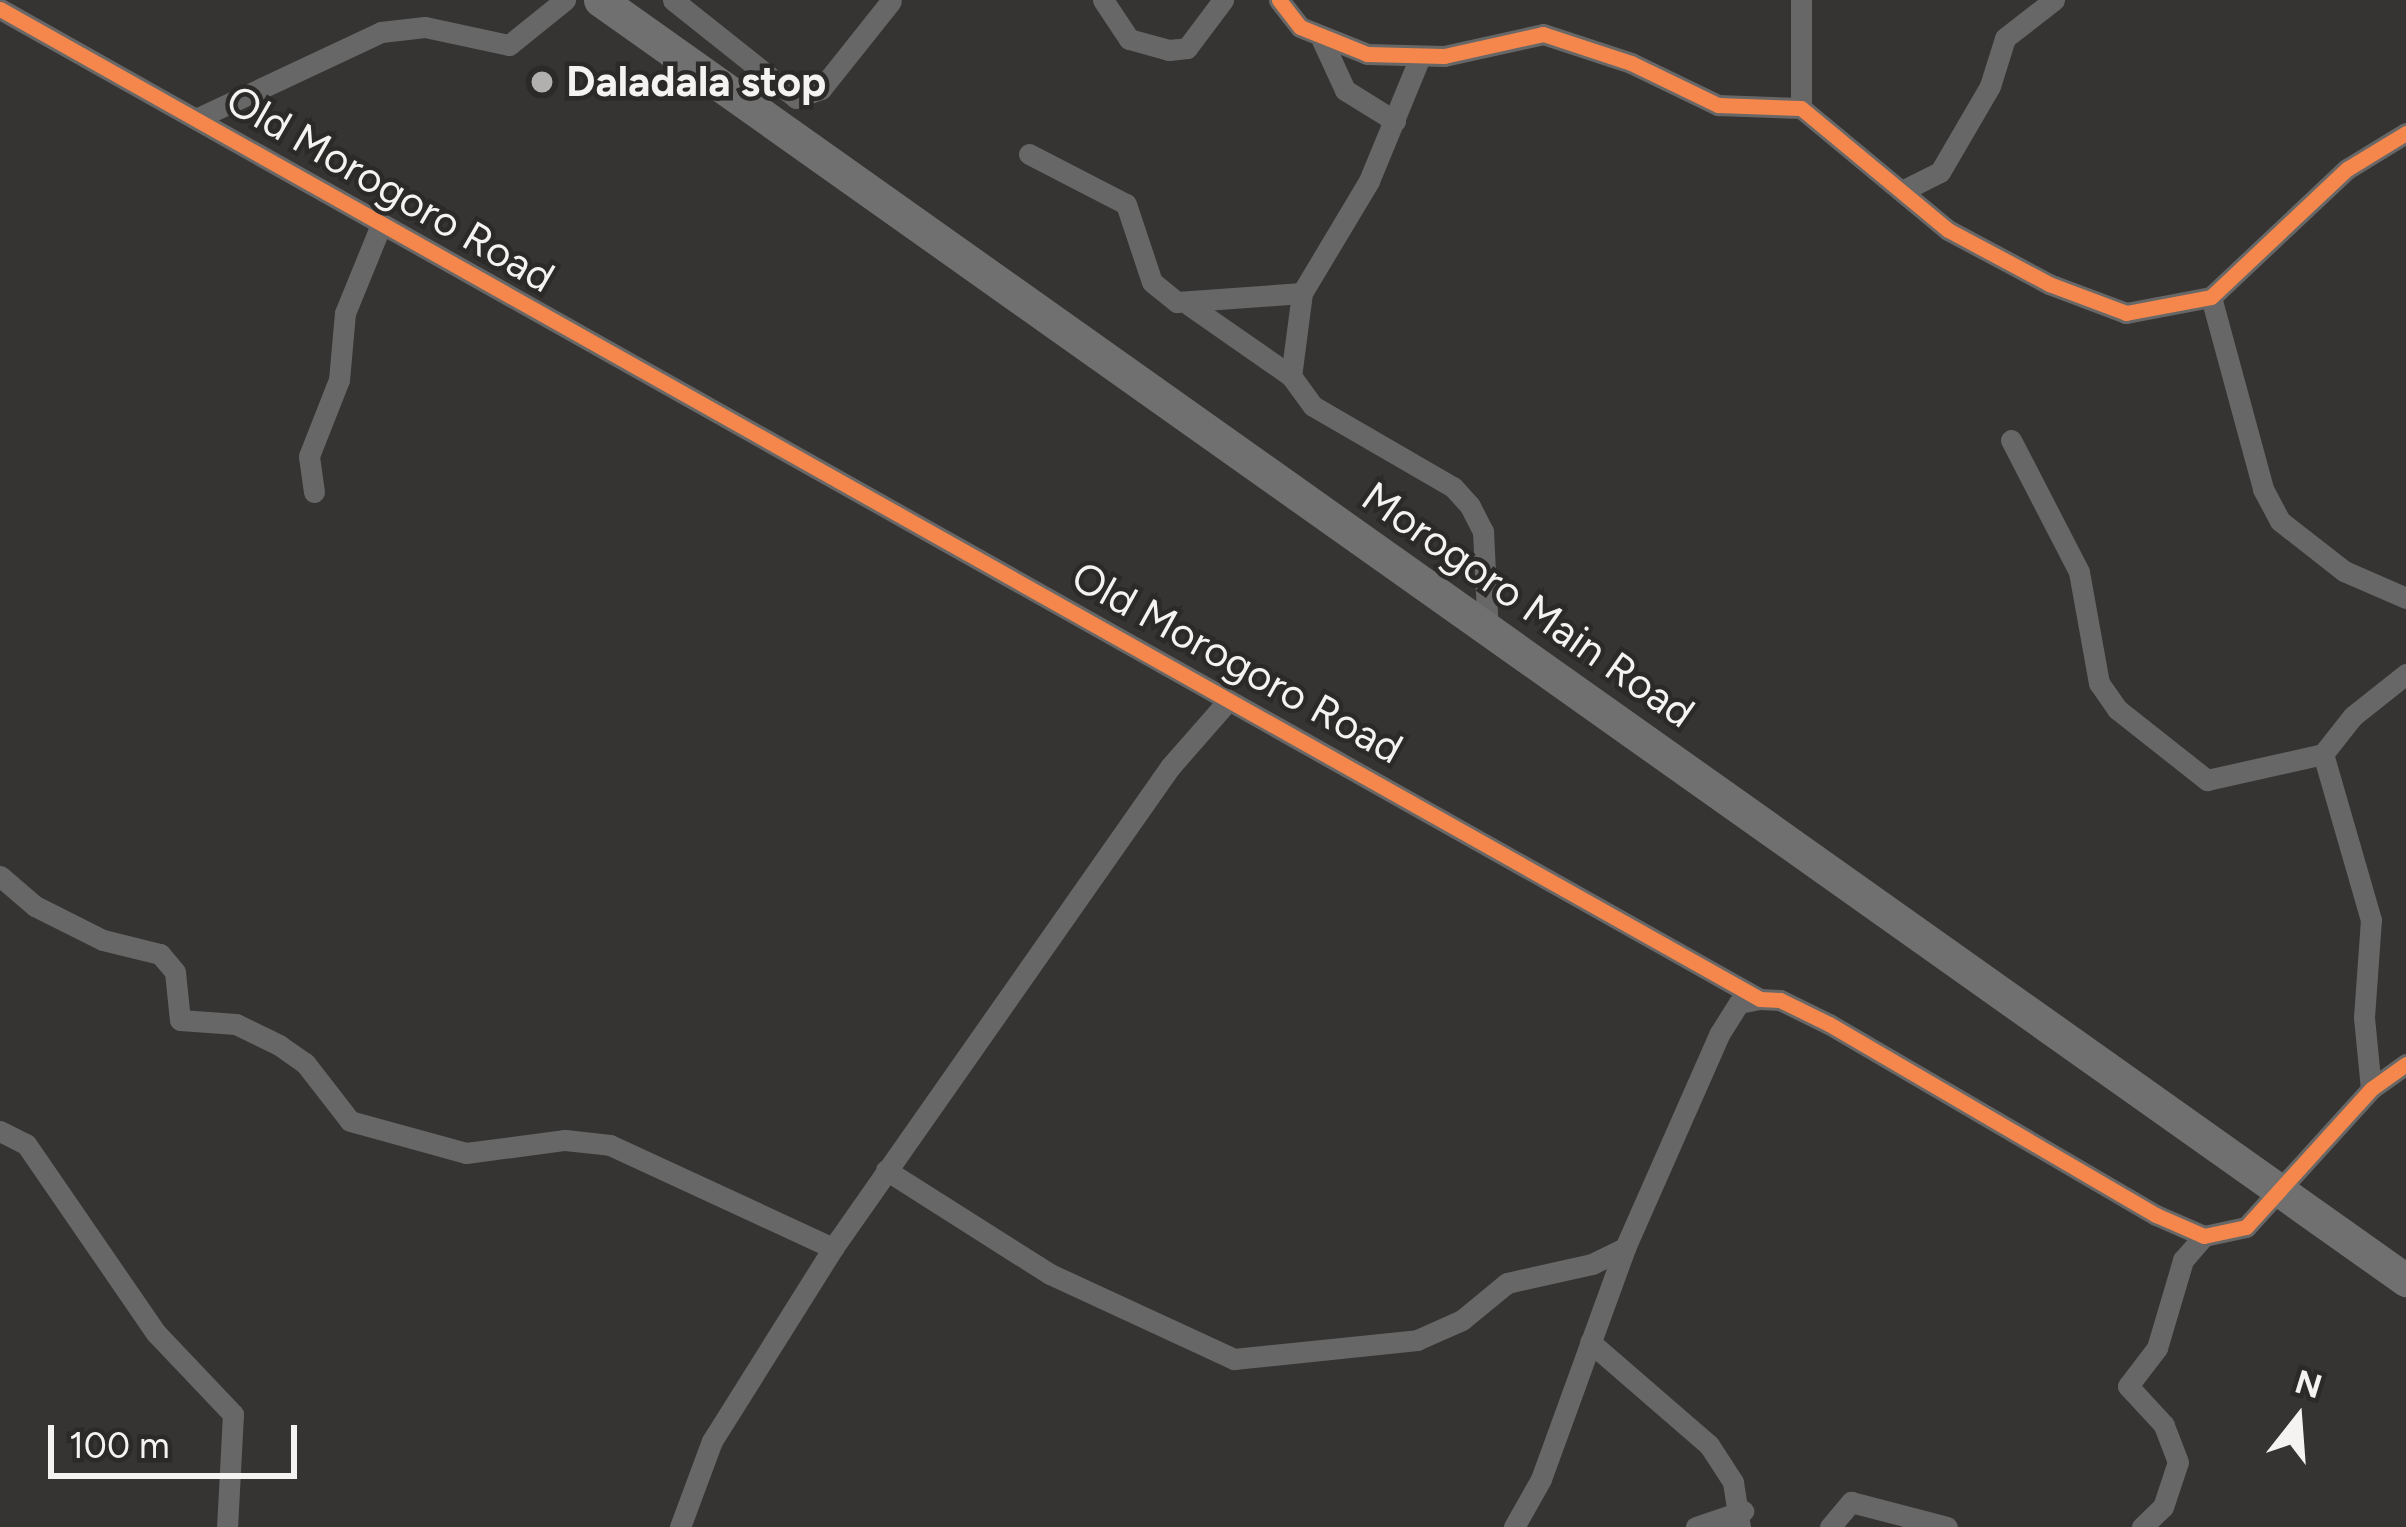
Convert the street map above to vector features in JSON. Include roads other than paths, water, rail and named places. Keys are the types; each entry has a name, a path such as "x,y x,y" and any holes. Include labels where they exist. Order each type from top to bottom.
{"highway":[{"name":"Morogoro Main Road","path":"600,0 2406,1280"}],"street":[{"path":"196,119 381,32 425,27 509,45 565,0"},
{"path":"673,0 796,98 821,89 891,1"},
{"path":"1103,0 1129,39 1169,50 1187,48 1222,0"},
{"path":"1279,0 1322,40 1345,90 1395,121"},
{"path":"1801,0 1801,108"},
{"path":"1902,191 1940,172 1990,86 2005,38 2054,0"},
{"name":"Old Morogoro Road","path":"0,9 1760,999 1780,1000 1828,1024 2204,1236"},
{"path":"1322,40 1366,54 1420,57 1543,34 1631,63 1718,105 1801,108 1948,230 2109,308 2147,314 2211,297 2347,169 2406,133"},
{"path":"1291,376 1302,293 1395,121 1420,57"},
{"path":"1029,154 1119,197 1152,281 1291,376 1312,406 1453,487 1483,531 1488,632"},
{"path":"314,492 309,456 339,380 345,313 381,225"},
{"path":"1187,304 1302,293"},
{"path":"2211,297 2263,489 2280,521 2344,572 2406,598"},
{"path":"2012,440 2079,572 2098,683 2117,709 2207,780 2324,754 2353,716 2406,674"},
{"path":"680,1527 712,1441 833,1248 1170,767 1227,702"},
{"path":"2324,754 2371,920 2364,1017 2371,1089"},
{"path":"0,876 34,906 104,940 160,954 175,972 181,1020 236,1024 279,1045 304,1063 350,1121 466,1153 565,1140 610,1144 833,1248"},
{"path":"1514,1527 1540,1480 1625,1248 1720,1033 1739,1004 1760,999"},
{"path":"2142,1527 2163,1508 2178,1462 2176,1444 2128,1385 2157,1348 2183,1260 2204,1236 2246,1227 2283,1193 2371,1089 2406,1064"},
{"path":"0,1131 26,1144 134,1304 233,1414 227,1527"},
{"path":"886,1170 1050,1274 1234,1359 1417,1340 1462,1319 1507,1283 1592,1264 1625,1248"},
{"path":"1590,1342 1709,1445 1742,1519 1696,1527"},
{"path":"1830,1527 1851,1502 1946,1527"}],"place":[{"name":"Daladala stop","path":"542,82"}]}
